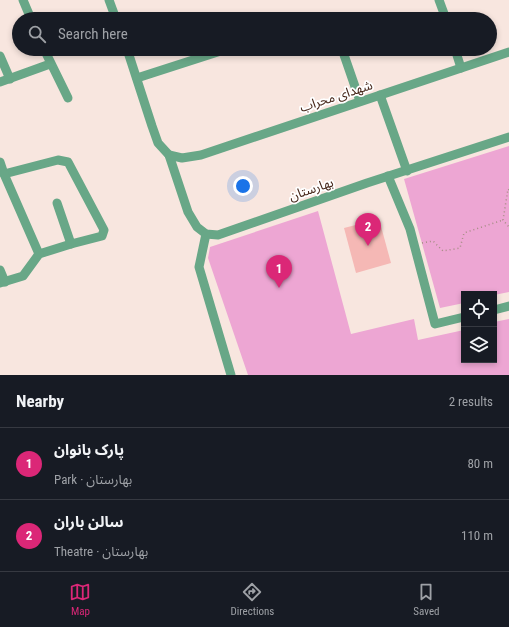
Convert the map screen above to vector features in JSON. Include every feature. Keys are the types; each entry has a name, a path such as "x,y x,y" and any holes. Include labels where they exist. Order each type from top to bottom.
{"street":[{"path":"23,0 28,12"},
{"path":"110,0 114,12"},
{"path":"440,0 444,12"},
{"name":"شهدای محراب","path":"169,154 182,158 201,155 509,52"},
{"path":"0,56 10,79"},
{"path":"47,56 68,98"},
{"path":"129,56 158,143 169,154 188,212 197,227 206,234 199,267 231,375"},
{"path":"137,78 205,56"},
{"path":"344,56 360,101"},
{"path":"457,56 461,68"},
{"path":"0,82 50,64"},
{"path":"380,95 407,170"},
{"name":"بهارستان","path":"206,234 218,235 388,176 509,137"},
{"path":"0,270 2,283 23,276 39,254 102,236 104,230 68,162 58,160 4,174"},
{"path":"0,162 39,254"},
{"path":"388,176 410,230 435,324 461,318"},
{"path":"57,203 71,244"},
{"path":"497,309 509,306"}],"path":[{"path":"509,190 508,189 503,220 509,227"},
{"path":"414,245 433,241 443,251 460,248 464,233 503,220"}],"shaded area":[{"path":"509,146 509,292 497,294 497,291 461,291 461,304 440,308 404,179"},
{"path":"318,211 351,334 414,319 418,340 461,331 461,363 497,363 497,321 509,319 509,375 248,375 208,258 210,247"}],"building":[{"path":"379,219 391,263 356,273 344,228"}],"place":[{"name":"سالن باران","path":"368,246"},
{"name":"پارک بانوان","path":"279,288"}]}
